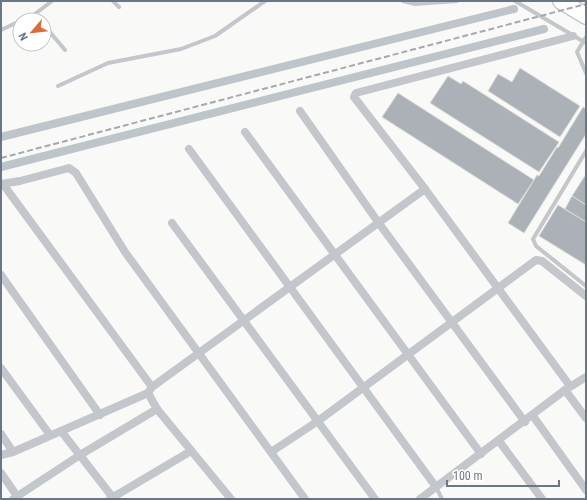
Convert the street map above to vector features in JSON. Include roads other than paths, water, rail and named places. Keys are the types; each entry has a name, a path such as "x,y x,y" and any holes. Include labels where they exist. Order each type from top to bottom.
{"highway":[{"path":"561,1 586,16"}],"street":[{"path":"573,36 356,93 354,97 355,101 425,189 498,286 568,388 586,418"},
{"path":"300,111 378,222 525,422"},
{"path":"244,132 481,454"},
{"path":"189,149 436,487"},
{"path":"231,499 157,409 150,390 2,184 69,168 76,174 125,252 305,499"},
{"path":"1,455 13,452 61,430 100,415 150,390 243,320 425,189"},
{"path":"172,223 376,499"},
{"path":"271,452 318,421 450,321 536,260 539,260 586,296"},
{"path":"1,275 100,415"},
{"path":"1,368 50,435"},
{"path":"420,499 500,441 568,388 586,377"},
{"path":"1,473 15,498 80,455 157,409"},
{"path":"533,416 586,490"},
{"path":"61,430 112,498 191,451"},
{"path":"1,434 13,452"},
{"path":"500,441 542,499"}],"lane":[{"path":"38,12 52,1"},
{"path":"113,1 119,8"},
{"path":"58,86 108,63 181,49 216,36 265,1"},
{"path":"403,1 415,4 457,1"},
{"path":"516,1 584,42"},
{"path":"1,30 12,25"},
{"path":"52,35 65,50"},
{"path":"586,37 577,52 586,72"},
{"path":"586,151 533,239 536,246 586,286"},
{"path":"436,487 442,499"}],"waterway":[{"path":"1,137 514,9"},
{"path":"1,167 544,29"}],"railway":[{"path":"1,158 586,4"}]}
